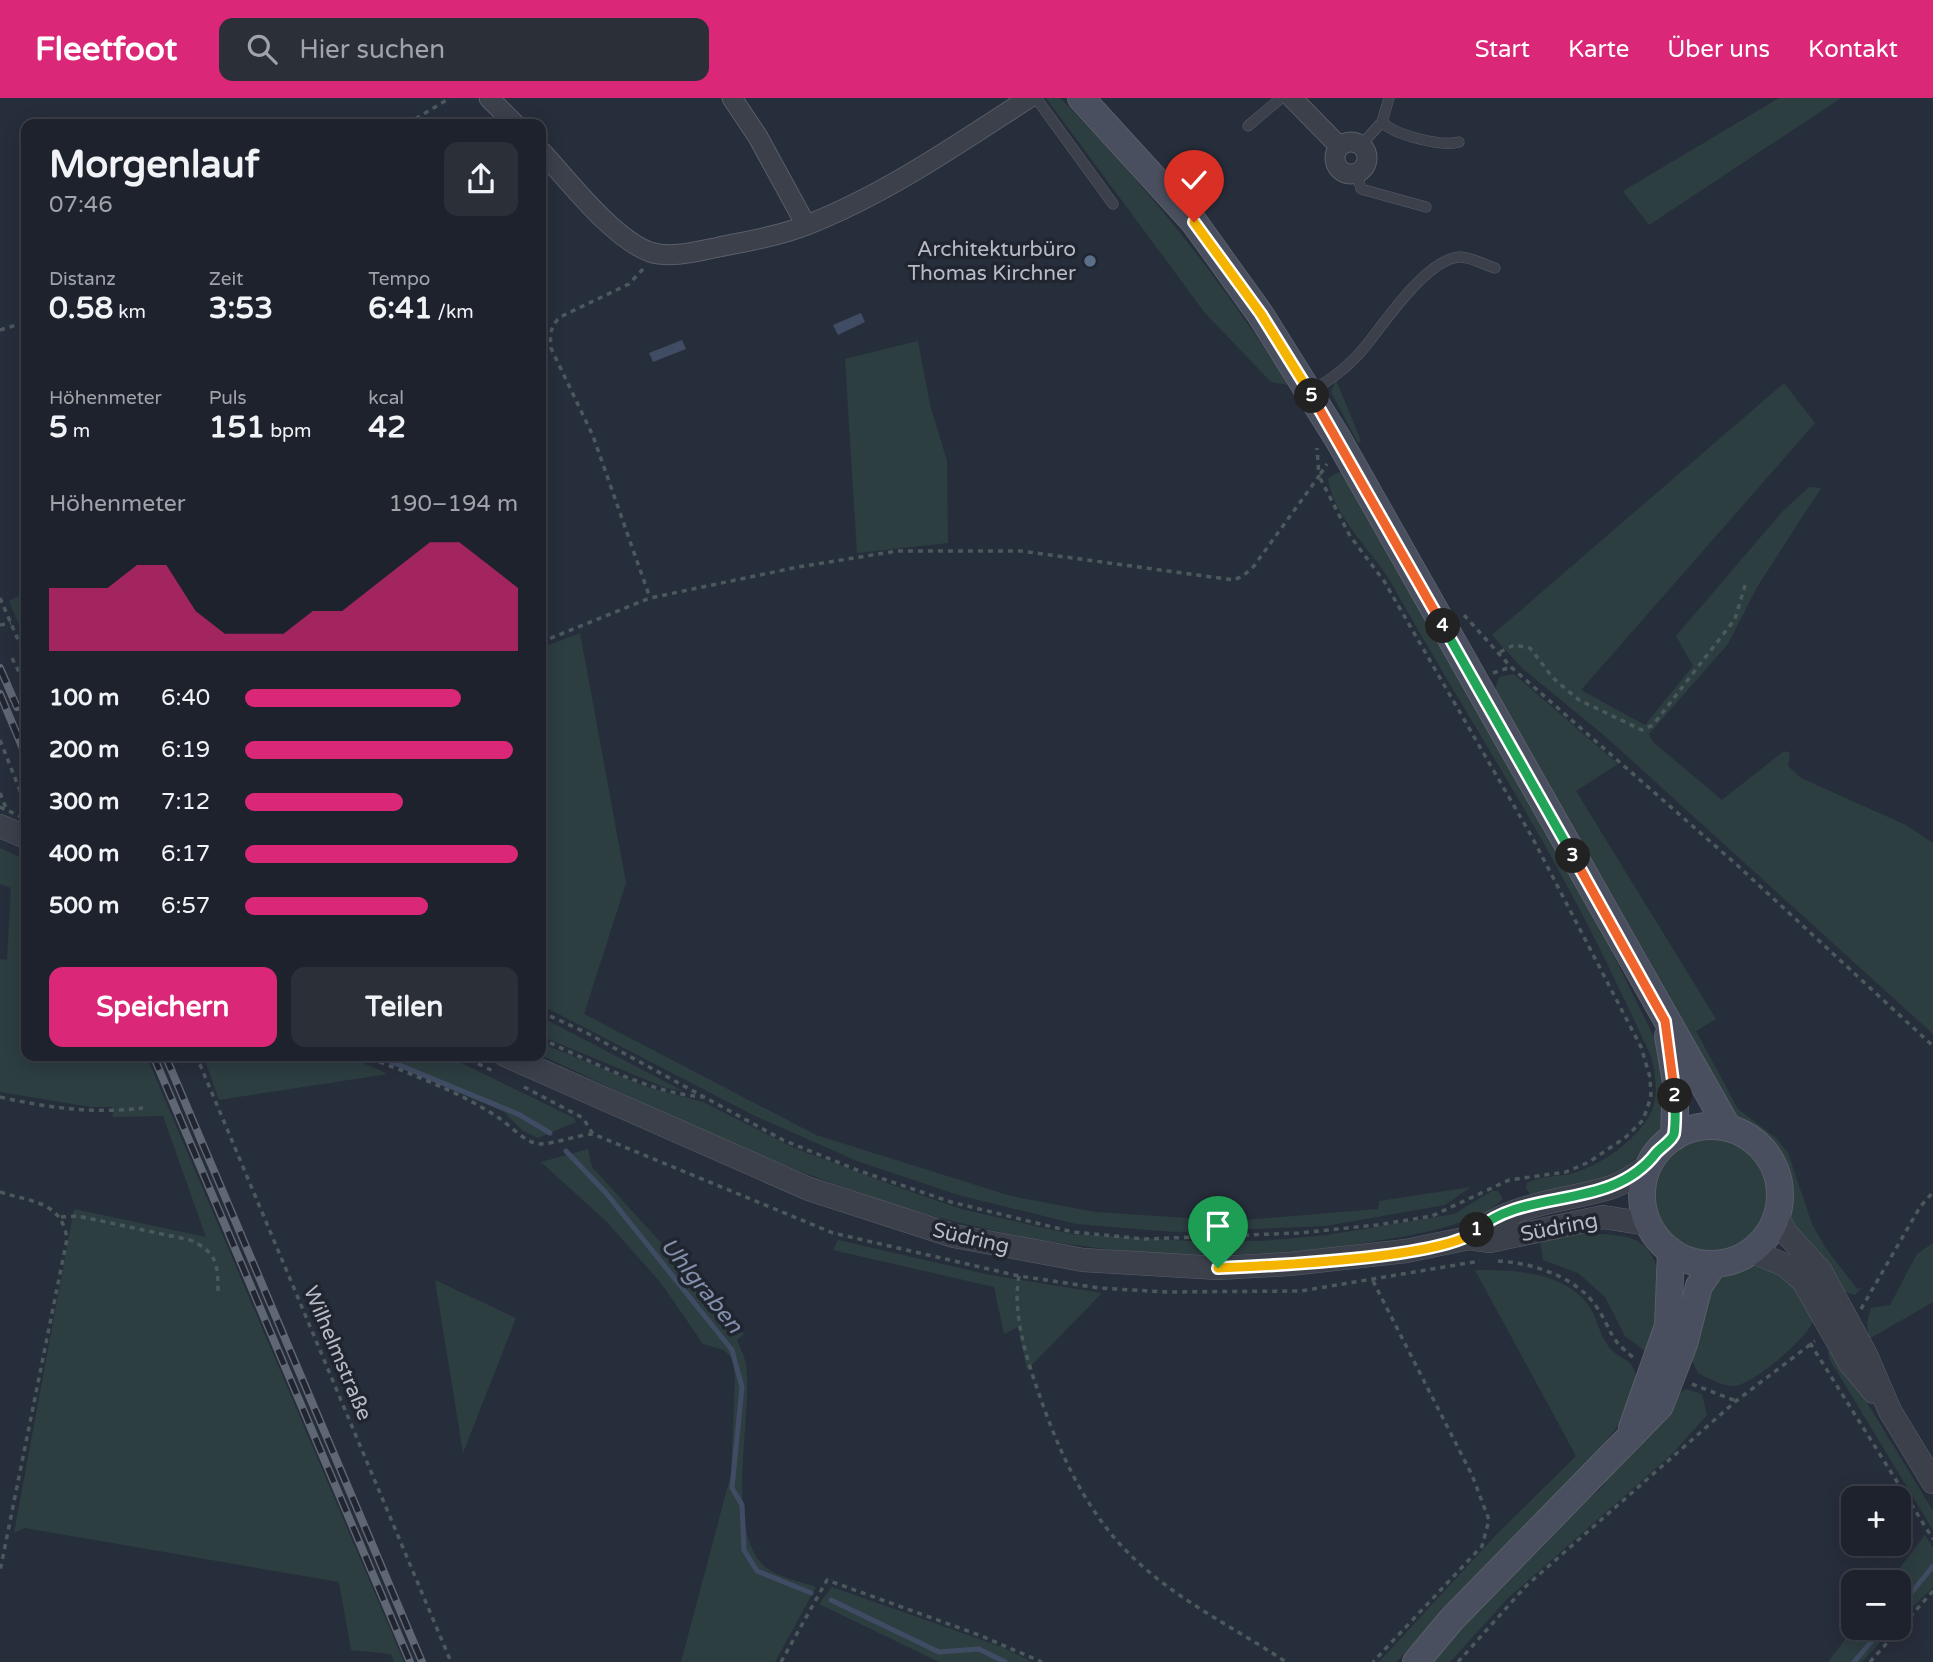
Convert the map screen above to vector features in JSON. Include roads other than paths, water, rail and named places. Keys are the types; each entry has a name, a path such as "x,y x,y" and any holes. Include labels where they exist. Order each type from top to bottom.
{"main road":[{"path":"1081,98 1194,222 1261,314 1345,452 1728,1128"},
{"path":"1665,1021 1676,1082 1674,1137"},
{"path":"1701,1127 1728,1128 1755,1142 1774,1166 1780,1194 1777,1216 1767,1236 1751,1251 1732,1261 1714,1264 1687,1260 1671,1251 1648,1224 1642,1193 1650,1164 1674,1137 1701,1127"},
{"path":"1663,1373 1671,1251"},
{"path":"1416,1662 1452,1619 1598,1472 1631,1431 1663,1373 1699,1286 1714,1264"}],"street":[{"path":"489,98 509,119"},
{"path":"732,98 758,137 806,225"},
{"path":"546,156 615,228 652,252 677,254 806,225 859,201 940,156 1029,98"},
{"path":"1292,98 1339,146"},
{"path":"1350,141 1361,145 1367,160 1357,173 1340,170 1335,153 1339,146 1350,141"},
{"path":"0,825 21,835"},
{"name":"Südring","path":"503,1065 809,1189 886,1216 1023,1250 1083,1261 1218,1268 1350,1259 1469,1238 1490,1241 1603,1217 1648,1224"},
{"name":"Südring","path":"1469,1238 1486,1223 1519,1210 1615,1186 1650,1164"},
{"path":"1777,1216 1786,1233 1819,1270 1840,1326 1850,1363 1890,1411 1933,1482"},
{"path":"1751,1251 1785,1265 1803,1281 1840,1326"}],"lane":[{"path":"1036,98 1113,204"},
{"path":"1248,126 1281,98"},
{"path":"1361,145 1382,122 1389,98"},
{"path":"1382,122 1390,128 1440,144 1459,142"},
{"path":"1357,173 1361,189 1426,207"},
{"path":"1309,391 1353,360 1391,312 1424,277 1440,266 1460,256 1495,268"}],"water":[{"path":"861,313 865,322 838,335 833,325"},
{"path":"682,340 686,349 653,362 649,353"}],"waterway":[{"name":"Uhlgraben","path":"390,1061 518,1114 550,1133"},
{"name":"Uhlgraben","path":"566,1151 606,1193 732,1350 742,1387 732,1488 742,1505 744,1550 757,1571 811,1593"},
{"path":"1911,1593 1933,1566"},
{"name":"Uhlgraben","path":"831,1600 939,1652 979,1649 1005,1662"},
{"path":"1854,1662 1873,1640"}],"railway":[{"path":"0,668 17,707"},
{"path":"0,694 21,744"},
{"path":"156,1061 410,1662"},
{"path":"168,1061 422,1662"}],"place":[{"name":"Architekturbüro Thomas Kirchner","path":"1090,261"}]}
